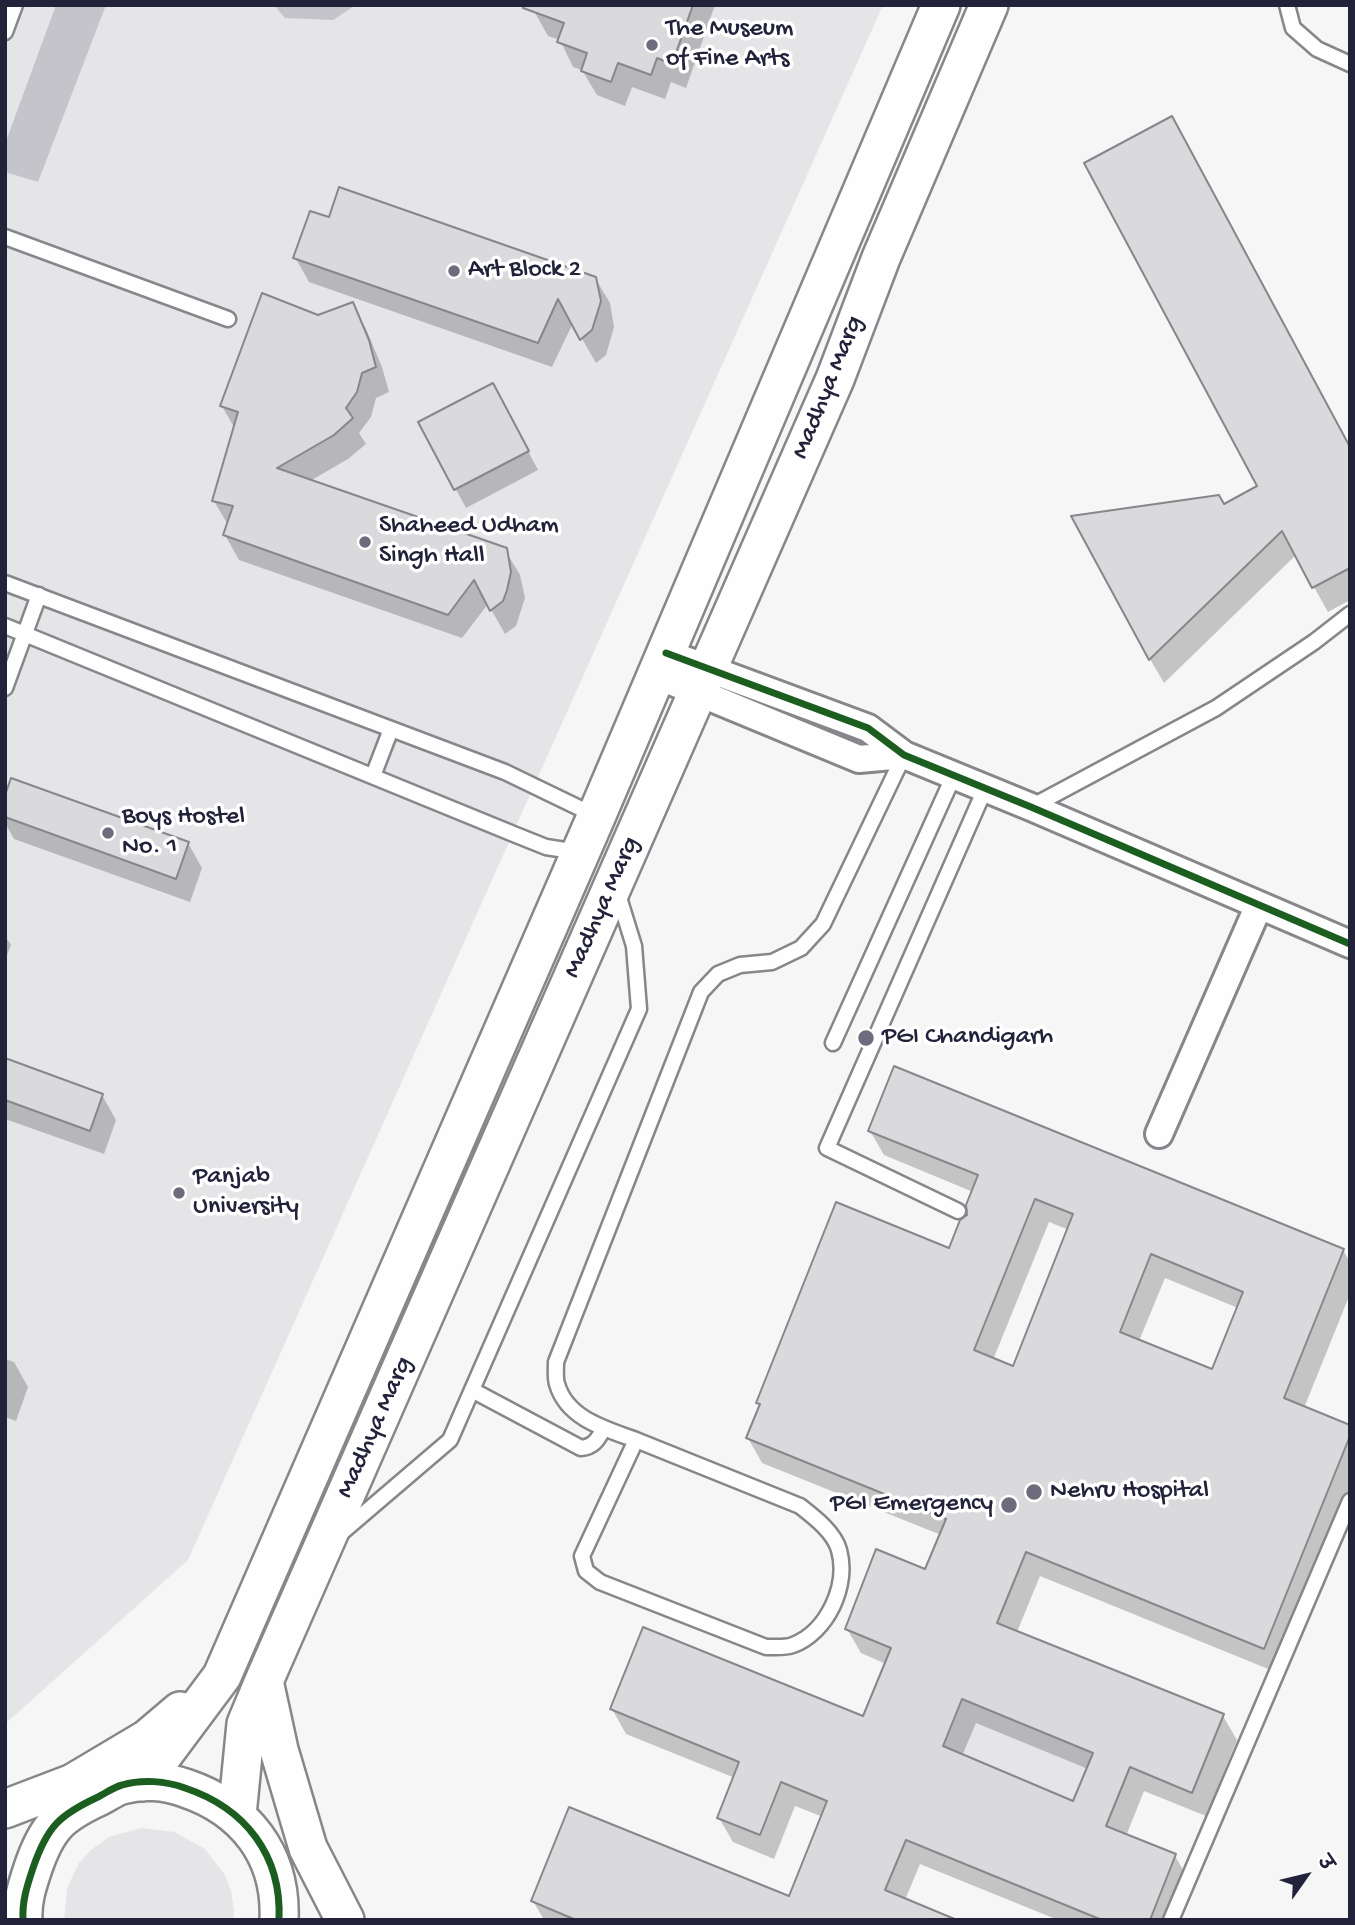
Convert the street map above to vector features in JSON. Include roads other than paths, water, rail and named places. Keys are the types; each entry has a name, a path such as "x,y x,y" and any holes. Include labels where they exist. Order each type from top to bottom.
{"main road":[{"name":"Madhya Marg","path":"143,1782 222,1676 596,817 941,5"},
{"name":"Madhya Marg","path":"237,1815 246,1724 835,379 881,258 989,5"},
{"path":"5,1809 73,1783 146,1739 222,1676"},
{"path":"264,1681 279,1750 308,1847 345,1920"},
{"path":"17,1911 41,1843 49,1832 71,1810 122,1785 143,1782 174,1784 209,1796 237,1815 251,1829 265,1851 278,1887 279,1920"},
{"path":"5,1830 49,1832"}],"street":[{"path":"661,664 702,681 868,728 904,755 1350,944"},
{"path":"1159,1134 1259,905"}],"lane":[{"path":"5,32 15,5"},
{"path":"1287,5 1293,28 1317,49 1350,64"},
{"path":"5,237 228,319"},
{"path":"5,583 505,772 596,817"},
{"path":"5,688 39,595"},
{"path":"1031,807 1216,708 1314,642 1350,614"},
{"path":"5,626 547,847 580,852"},
{"path":"373,776 391,729"},
{"path":"636,1440 582,1556 586,1572 600,1582 766,1647 791,1646 815,1633 830,1611 842,1578 839,1549 821,1522 800,1506 580,1416 568,1404 556,1384 556,1362 701,992 718,974 740,965 772,962 801,948 823,924 904,755"},
{"path":"833,1043 954,775"},
{"path":"958,1211 827,1148 985,789"},
{"path":"323,1548 450,1440 639,1009 634,946 614,883"},
{"path":"472,1390 581,1448 589,1447 597,1441 604,1428"},
{"path":"1171,1920 1350,1501"}],"place":[{"name":"The Museum of Fine Arts","path":"652,45"},
{"name":"Art Block 2","path":"454,271"},
{"name":"Shaheed Udham Singh Hall","path":"365,542"},
{"name":"Boys Hostel No. 1","path":"108,833"},
{"name":"PGI Chandigarh","path":"866,1038"},
{"name":"Panjab University","path":"179,1193"},
{"name":"Nehru Hospital","path":"1034,1492"},
{"name":"PGI Emergency","path":"1009,1505"}]}
